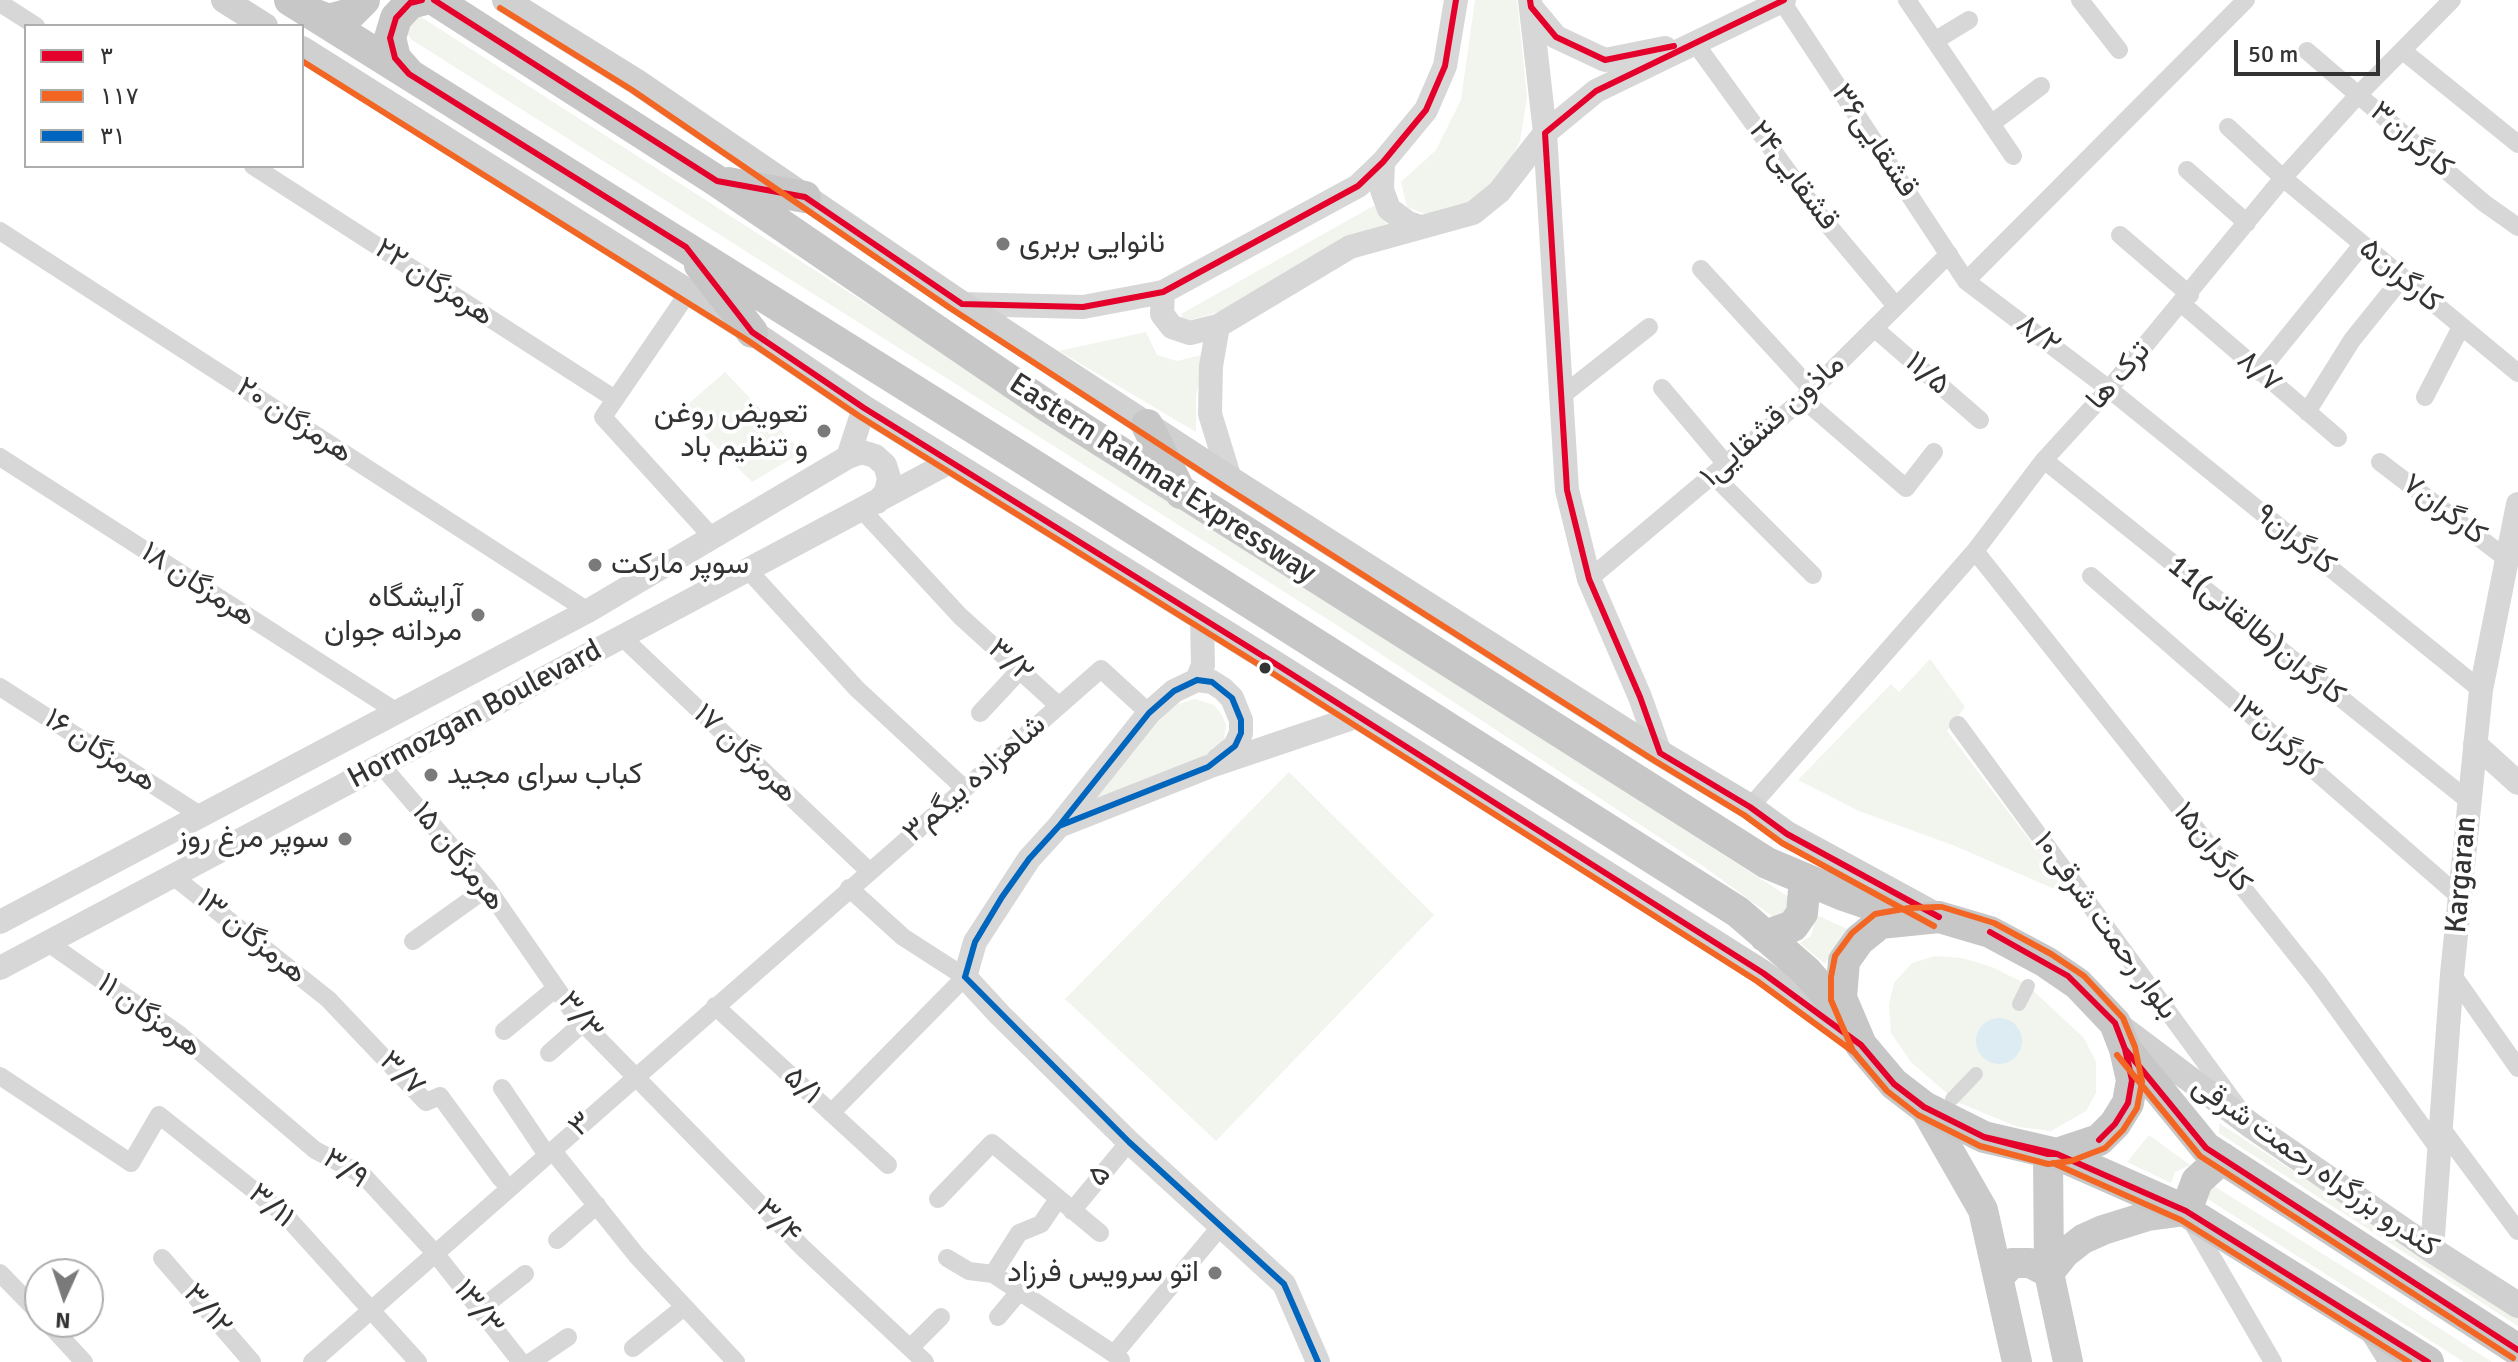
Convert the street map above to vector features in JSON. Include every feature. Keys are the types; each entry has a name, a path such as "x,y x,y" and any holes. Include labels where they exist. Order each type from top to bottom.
{"highway":[{"path":"300,6 329,20 350,14 364,0"},
{"path":"409,74 395,58 390,38 396,18 410,3 435,2"},
{"name":"Eastern Rahmat Expressway","path":"435,2 717,181 1050,408 1181,493 1767,863 1805,879 1925,918"},
{"path":"300,6 409,74"},
{"name":"Eastern Rahmat Expressway","path":"409,74 1725,904 1806,971 1856,1034"},
{"path":"717,181 805,197"},
{"path":"686,247 752,332"},
{"path":"1147,425 1181,493"},
{"path":"1765,936 1793,926 1802,913 1805,879"},
{"path":"2428,1362 2186,1211 2052,1154 1984,1137 1938,1103 1894,1084 1856,1034 1841,998 1844,961 1859,940 1880,923 1925,918 1990,932 2046,962 2078,984 2206,1148 2518,1350"},
{"path":"2052,1154 2099,1140 2115,1124 2128,1103 2132,1080 2120,1036"},
{"path":"2186,1211 2197,1181 2222,1158"}],"main road":[{"path":"224,0 262,24"},
{"path":"505,0 637,82 962,304 1230,479 1750,807 1787,834 1925,918"},
{"path":"304,50 1856,1034"},
{"name":"کندرو بزرگراه رحمت شرقی","path":"2120,1036 2432,1250 2518,1305"},
{"path":"1938,1103 1983,1210 2017,1362"},
{"path":"2052,1154 2049,1273 2068,1362"},
{"path":"2049,1273 2065,1253 2083,1239 2148,1216 2186,1211"},
{"path":"1999,1277 2012,1263 2030,1263 2049,1273"},
{"path":"2369,1324 2392,1362"}],"street":[{"path":"962,304 1083,307 1163,292 1358,186 1383,162 1426,110 1445,66 1456,0"},
{"path":"1163,292 1162,314 1172,327 1190,333 1218,326 1350,247 1473,213 1499,192 1545,133 1596,91 1782,0"},
{"name":"قشقایی۳۶","path":"1782,0 1966,281"},
{"path":"1907,0 2013,156"},
{"path":"2080,0 2119,50"},
{"path":"1966,281 2246,0"},
{"name":"ترک ها","path":"1750,807 1975,551 2044,460 2186,299 2283,178 2358,95 2452,0"},
{"path":"0,3 33,24"},
{"path":"1531,4 1556,37 1605,60 1695,43"},
{"path":"1531,4 1545,133 1567,490 1589,579 1640,697 1660,753"},
{"path":"1936,40 1969,20"},
{"name":"قشقایی۲۴","path":"1695,43 1818,213 1896,306"},
{"name":"کارگران۳","path":"2307,51 2484,203 2518,227"},
{"path":"2403,51 2518,144"},
{"path":"1991,124 2041,86"},
{"name":"کارگران۵","path":"2228,127 2283,178 2518,373"},
{"path":"1383,162 1382,190 1389,209 1408,223 1420,227"},
{"name":"هرمزگان ۲۲","path":"256,168 615,399"},
{"path":"2187,170 2247,223"},
{"name":"هرمزگان ۲۰","path":"0,231 588,611"},
{"name":"۸/۷","path":"2120,235 2259,372 2338,438"},
{"path":"2259,372 2362,245"},
{"name":"ماذون قشقایی۱","path":"1589,579 1807,394 1949,254"},
{"path":"1701,269 1807,394 1906,488 1934,452"},
{"path":"2307,412 2352,340 2402,278"},
{"name":"۸/۲","path":"1966,281 2109,389"},
{"path":"688,293 603,417 712,537"},
{"path":"1218,326 1211,366 1210,414 1230,479"},
{"path":"1559,398 1649,327"},
{"path":"2425,397 2461,327"},
{"name":"۱۱/۵","path":"1874,328 1980,420"},
{"path":"1662,388 1720,469 1813,575"},
{"name":"کارگران۹","path":"2109,389 2481,690"},
{"path":"848,457 864,408"},
{"path":"848,457 862,452 875,456 885,465 889,478 886,492 870,506"},
{"name":"هرمزگان ۱۸","path":"0,457 397,712"},
{"name":"Hormozgan Boulevard","path":"2,918 588,611 848,457"},
{"name":"11کارگران(طالقانی)","path":"2044,460 2469,801"},
{"name":"Hormozgan Boulevard","path":"0,968 950,462"},
{"name":"کارگران۷","path":"2380,462 2507,559"},
{"name":"Kargaran","path":"2432,1250 2452,974 2481,690 2518,504"},
{"name":"۳/۲","path":"870,506 960,616 1059,706"},
{"name":"۱۵کارگران","path":"1975,551 2441,1140 2518,1231"},
{"path":"748,570 857,689 964,788"},
{"name":"کارگران۱۳","path":"2091,576 2461,898"},
{"path":"1197,680 1203,665 1202,620"},
{"name":"هرمزگان ۱۷","path":"622,637 869,871"},
{"name":"۳شاهزاده بیگم","path":"849,888 1101,669 1149,713"},
{"path":"980,713 1020,670"},
{"path":"831,1113 965,977 975,942 1002,897 1029,859 1149,713 1174,691 1197,680 1212,682 1223,689 1232,698 1241,720 1241,733 1235,746 1208,767"},
{"name":"هرمزگان ۱۶","path":"0,687 200,815"},
{"path":"1059,826 1208,767 1356,717"},
{"name":"۱۰بلوار رحمت شرقی","path":"1958,725 2252,1126"},
{"path":"2475,744 2518,783"},
{"name":"هرمزگان ۱۵","path":"381,765 487,888 531,951"},
{"name":"هرمزگان ۱۳","path":"173,876 328,999"},
{"path":"413,941 487,888"},
{"path":"849,888 903,937 965,977 1129,1142 1284,1284 1318,1362"},
{"name":"۳","path":"312,1362 849,888"},
{"name":"هرمزگان ۱۱","path":"47,942 180,1035 248,1093"},
{"name":"۳/۳","path":"531,951 583,1023 634,1077"},
{"path":"2452,974 2518,1068"},
{"path":"2019,1004 2028,986"},
{"path":"504,1031 556,988"},
{"name":"۳/۷","path":"328,999 426,1102 440,1096 501,1179"},
{"name":"۵/۱","path":"715,1006 888,1165"},
{"path":"549,1053 583,1023"},
{"path":"1938,1103 1976,1074"},
{"name":"۳/۱۱","path":"0,1076 131,1163 159,1115 285,1215 418,1362"},
{"name":"۳/۴","path":"634,1077 803,1248 925,1362"},
{"path":"502,1088 550,1152 728,1360"},
{"name":"۳/۹","path":"248,1093 315,1150 363,1175 435,1253"},
{"name":"۵","path":"993,1274 1019,1233 1041,1224 1065,1205 1129,1142"},
{"path":"938,1199 992,1143 1100,1233"},
{"path":"557,1240 597,1205"},
{"path":"2186,1211 2273,1362"},
{"path":"947,1258 969,1271 993,1274 1119,1358 1221,1226"},
{"name":"۱۳/۳","path":"435,1253 521,1362"},
{"name":"۳/۱۲","path":"162,1258 252,1362"},
{"path":"0,1273 24,1298"},
{"path":"479,1310 525,1274"},
{"path":"998,1317 1019,1292"},
{"path":"633,1348 684,1307"},
{"path":"910,1348 941,1317"},
{"path":"531,1362 568,1337"},
{"path":"59,1338 74,1358"}],"shaded area":[{"path":"1475,0 1517,0 1527,97 1520,141 1506,170 1484,197 1461,210 1425,214 1407,207 1401,182 1436,150 1461,100"},
{"path":"418,15 1789,897 1791,907 1776,919 1703,866 1332,622 412,40 406,32 407,24"},
{"path":"1377,204 1387,224 1320,253 1225,310 1184,322 1181,314"},
{"path":"1146,332 1157,355 1177,361 1206,354 1196,396 1196,432 1059,351"},
{"path":"725,372 802,452 752,482 680,411"},
{"path":"1930,659 1965,707 1947,731 2073,897 1955,846 1859,811 1798,780 1891,684 1899,692"},
{"path":"1195,699 1214,705 1226,725 1224,739 1214,751 1196,763 1086,806 1153,725 1178,704"},
{"path":"1289,772 1434,915 1216,1141 1065,999"},
{"path":"1814,914 1850,930 1825,964 1800,943 1811,936"},
{"path":"1935,956 1962,958 1992,967 2026,984 2084,1038 2096,1062 2096,1093 2086,1111 2051,1131 2018,1127 1957,1102 1911,1062 1891,1033 1889,1004 1894,983 1912,963"},
{"path":"1999,1018 2015,1025 2022,1041 2015,1057 1999,1064 1983,1057 1976,1041 1983,1025"},
{"path":"2219,1123 2518,1317 2518,1326 2219,1133"},
{"path":"2149,1135 2190,1165 2175,1172 2171,1183 2127,1162"},
{"path":"2209,1183 2492,1362 2464,1362 2203,1196"}],"transit line":[{"name":"۳","path":"422,0 410,3 396,18 390,38 395,58 409,74 686,247 752,332 864,408 1763,973 1861,1045"},
{"name":"۳","path":"434,0 717,181 805,197 962,304 1083,307 1163,292 1358,186 1383,162 1426,110 1445,66 1456,0"},
{"name":"۳","path":"1530,0 1531,7 1556,37 1605,60 1674,46"},
{"name":"۳","path":"1784,0 1596,91 1545,133 1567,490 1589,579 1640,697 1660,753 1750,807 1787,834 1939,917"},
{"name":"۱۱۷","path":"500,8 632,90 950,308 1225,487 1744,815 1782,843 1934,926"},
{"name":"۱۱۷","path":"304,62 1757,981 1855,1053"},
{"name":"۳۱","path":"1197,680 1212,682 1232,698 1241,720 1241,733 1235,746 1208,767 1059,826 1149,713 1174,691 1197,680"},
{"name":"۳۱","path":"965,977 975,942 1002,897 1029,859 1059,826"},
{"name":"۱۱۷","path":"1939,907 1875,914 1852,933 1835,956 1831,1000 1853,1051 1887,1091 1918,1115 1980,1146 2048,1164 2071,1161 2105,1148 2123,1130 2137,1108 2142,1082 2135,1047 2123,1018 2084,976 2051,954 1994,923 1942,907"},
{"name":"۳","path":"1990,932 2068,976"},
{"name":"۳","path":"1990,932 2068,976"},
{"name":"۳","path":"2068,976 2115,1023"},
{"name":"۳","path":"2068,976 2115,1023"},
{"name":"۳۱","path":"965,977 1129,1142 1284,1284 1318,1362"},
{"name":"۳","path":"2099,1140 2115,1124 2128,1103 2132,1080 2115,1023"},
{"name":"۳","path":"1861,1045 1894,1084 1924,1107 1984,1137"},
{"name":"۳","path":"2125,1049 2206,1148 2518,1350"},
{"name":"۱۱۷","path":"2117,1055 2200,1156 2513,1358"},
{"name":"۳","path":"1984,1137 2057,1154"},
{"name":"۳","path":"1984,1137 2057,1154"},
{"name":"۳","path":"2057,1154 2186,1211 2428,1362"},
{"name":"۱۱۷","path":"2053,1163 2181,1220 2409,1362"}],"place":[{"name":"نانوایی بربری","path":"1003,244"},
{"name":"تعویض روغن و تنظیم باد","path":"824,431"},
{"name":"سوپر مارکت","path":"595,565"},
{"name":"آرایشگاه مردانه جوان","path":"478,615"},
{"name":"کباب سرای مجید","path":"431,775"},
{"name":"سوپر مرغ روز","path":"345,839"},
{"name":"اتو سرویس فرزاد","path":"1215,1273"}]}
